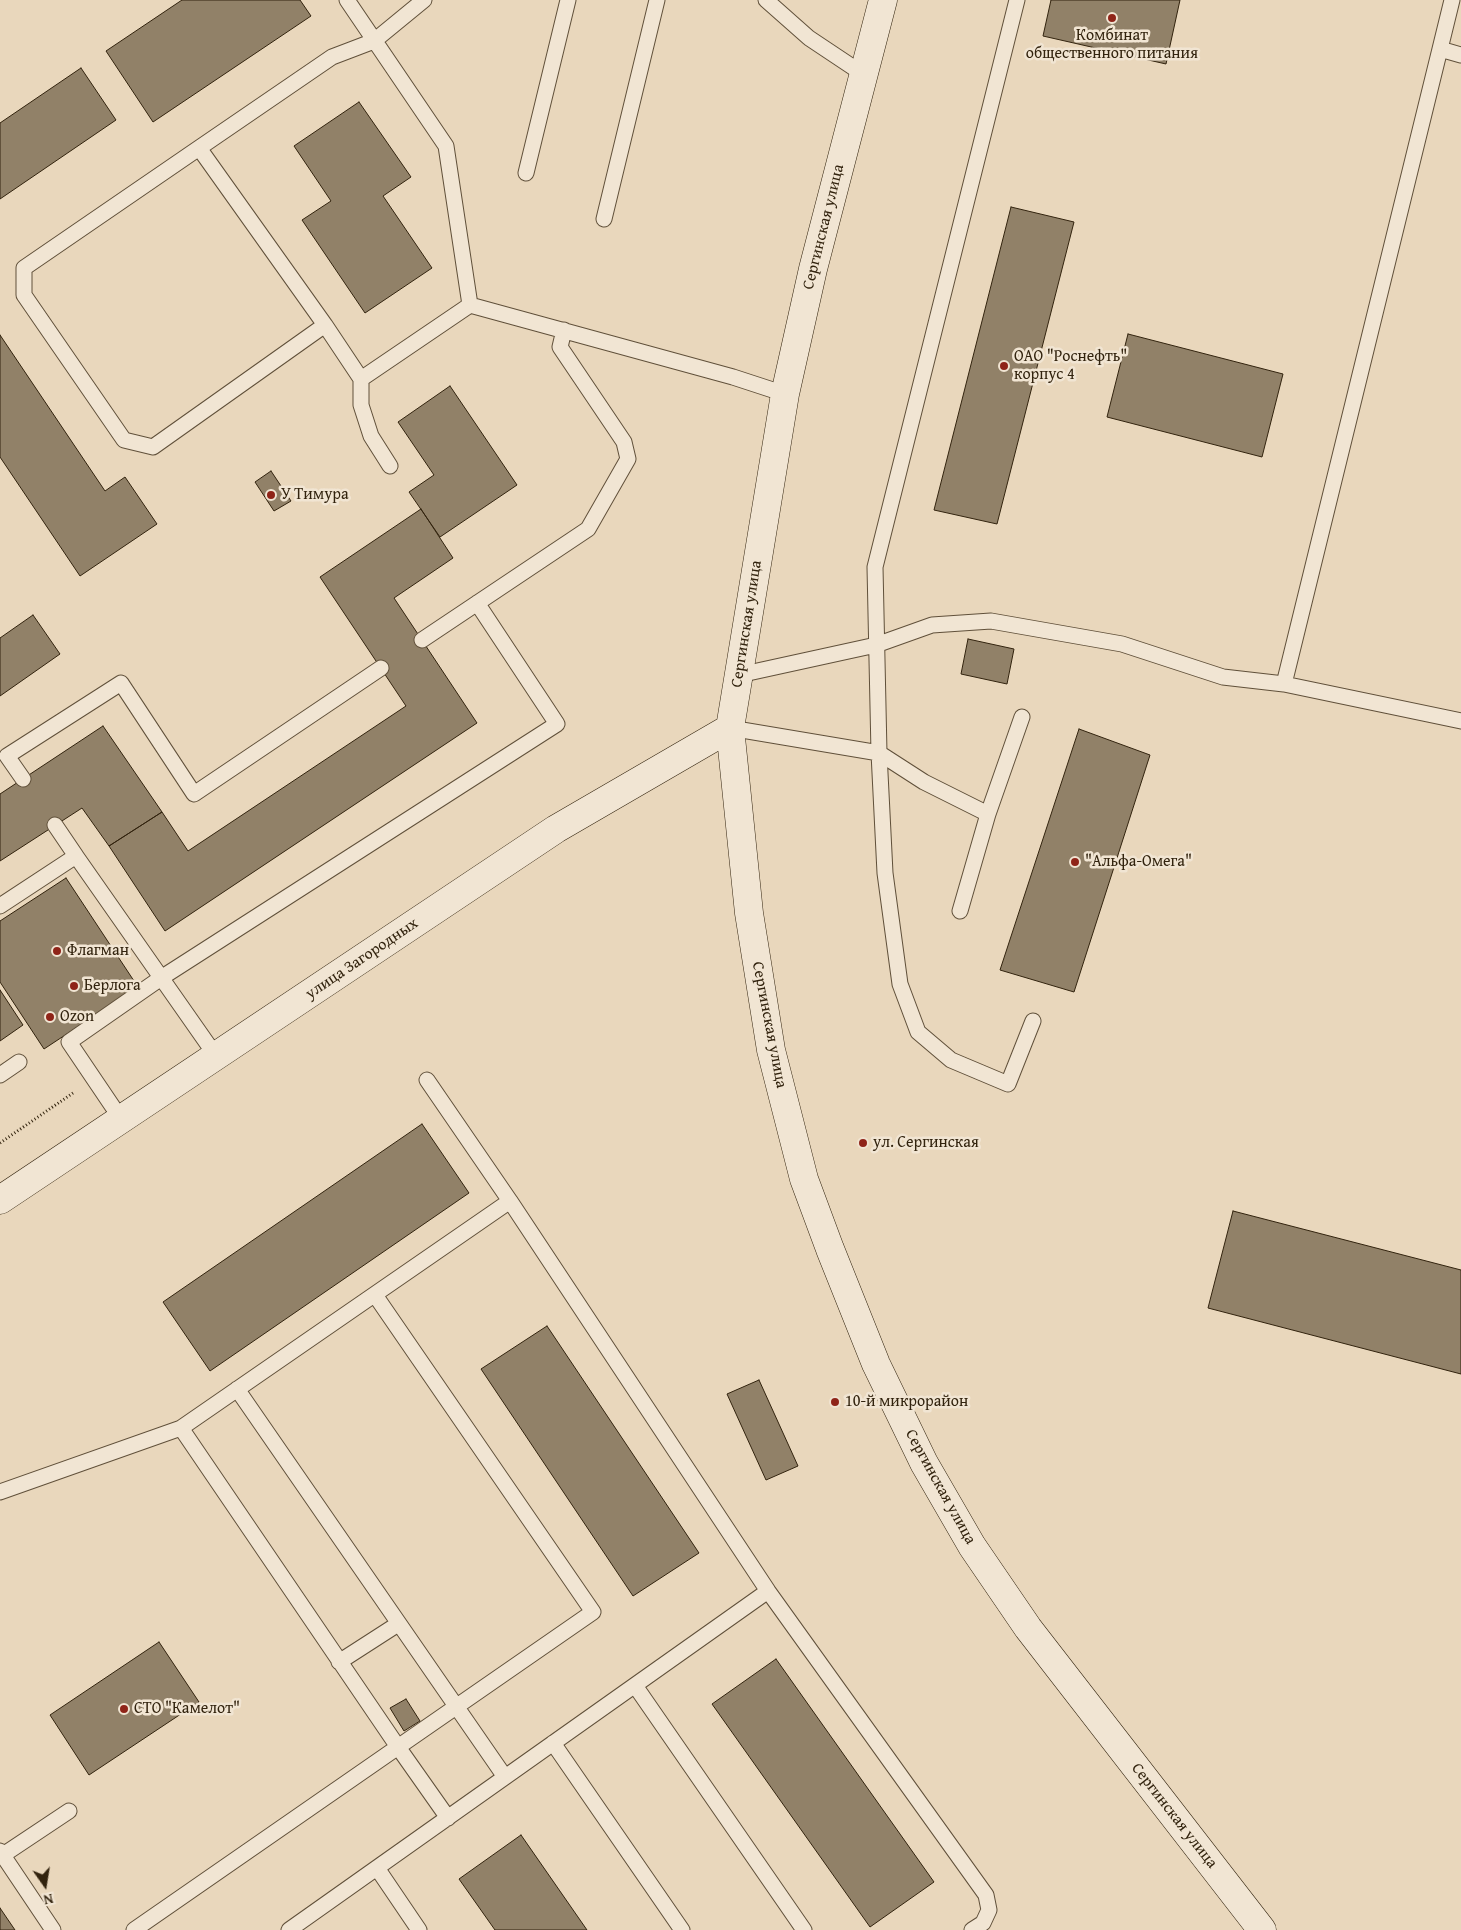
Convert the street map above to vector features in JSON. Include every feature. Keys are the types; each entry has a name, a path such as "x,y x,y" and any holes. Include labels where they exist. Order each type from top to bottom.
{"main road":[{"name":"Сергинская улица","path":"883,0 813,269 785,394 730,728 749,913 771,1050 804,1179 876,1364 924,1463 972,1546 1028,1628 1262,1930"},
{"name":"улица Загородных","path":"0,1200 556,829 730,728"}],"lane":[{"path":"347,0 446,146 470,305"},
{"path":"325,325 153,447 124,440 24,294 24,268 332,57 374,41 424,0"},
{"path":"526,174 568,0"},
{"path":"604,219 657,0"},
{"path":"766,0 809,38 863,74"},
{"path":"1017,0 876,567 876,645 885,873 900,984 918,1032 951,1060 1008,1084 1033,1021"},
{"path":"1284,684 1440,49 1448,1"},
{"path":"1440,49 1461,55"},
{"path":"199,148 325,325 361,379 361,405 370,436 390,466"},
{"path":"361,379 470,305 564,330 785,394"},
{"path":"422,640 588,529 628,459 624,442 560,347 564,330"},
{"path":"121,1119 69,1042 162,978 557,724 477,603"},
{"path":"739,676 876,645 932,624 991,621 1122,644 1223,677 1284,684 1461,721"},
{"path":"23,779 7,756 121,683 194,794 381,668"},
{"path":"960,911 988,814 1022,717"},
{"path":"730,728 879,753 924,782 988,814"},
{"path":"55,825 216,1056"},
{"path":"0,906 76,856"},
{"path":"0,1075 19,1062"},
{"path":"427,1080 510,1201 768,1592 986,1895 990,1910 983,1923 972,1930"},
{"path":"0,1492 181,1428 510,1201"},
{"path":"134,1930 593,1612 375,1295"},
{"path":"237,1389 505,1777"},
{"path":"181,1428 339,1662 448,1818"},
{"path":"289,1930 553,1743 636,1687 768,1592"},
{"path":"339,1662 398,1624"},
{"path":"636,1687 804,1930"},
{"path":"553,1743 682,1930"},
{"path":"53,1930 1,1853 68,1811"},
{"path":"377,1868 418,1930"}],"path":[{"path":"0,1143 94,1079"}],"building":[{"path":"182,0 300,0 311,16 153,122 106,51"},
{"name":"Комбинат общественного питания","path":"1051,0 1180,0 1166,64 1043,36"},
{"path":"81,68 116,120 0,199 0,123"},
{"path":"359,102 411,177 383,196 432,268 365,313 302,220 331,201 294,146"},
{"name":"ОАО \"Роснефть\" корпус 4","path":"1011,207 1074,222 997,524 934,510"},
{"path":"1128,334 1283,374 1262,457 1107,417"},
{"path":"0,335 105,491 125,477 157,524 80,576 0,457"},
{"path":"450,386 517,485 440,537 409,492 434,475 398,422"},
{"path":"271,471 291,501 274,511 255,482"},
{"path":"421,509 453,558 394,598 477,723 165,931 109,846 162,812 188,851 406,706 320,577"},
{"path":"33,615 60,654 0,696 0,638"},
{"path":"968,639 1014,649 1007,684 961,674"},
{"path":"103,726 162,812 109,846 82,808 0,861 0,794"},
{"name":"\"Альфа-Омега\"","path":"1079,729 1150,755 1074,992 1000,970"},
{"name":"Флагман","path":"66,878 138,987 44,1049 0,982 0,921"},
{"path":"0,990 23,1025 0,1041"},
{"path":"422,1124 469,1193 210,1371 163,1302"},
{"path":"1233,1211 1461,1270 1461,1374 1208,1308"},
{"path":"547,1326 699,1553 633,1596 481,1369"},
{"path":"759,1380 798,1466 766,1480 727,1394"},
{"name":"СТО \"Камелот\"","path":"159,1642 199,1702 89,1775 50,1715"},
{"path":"776,1659 934,1882 870,1927 712,1704"},
{"path":"406,1699 420,1721 404,1731 390,1708"},
{"path":"521,1835 587,1930 495,1930 459,1879"},
{"path":"0,1908 15,1930 0,1930"}],"place":[{"name":"Комбинат общественного питания","path":"1112,18"},
{"name":"ОАО \"Роснефть\" корпус 4","path":"1004,366"},
{"name":"У Тимура","path":"271,495"},
{"name":"\"Альфа-Омега\"","path":"1075,862"},
{"name":"Флагман","path":"57,951"},
{"name":"Берлога","path":"74,986"},
{"name":"Ozon","path":"50,1017"},
{"name":"ул. Сергинская","path":"863,1143"},
{"name":"10-й микрорайон","path":"835,1402"},
{"name":"СТО \"Камелот\"","path":"124,1709"}]}
